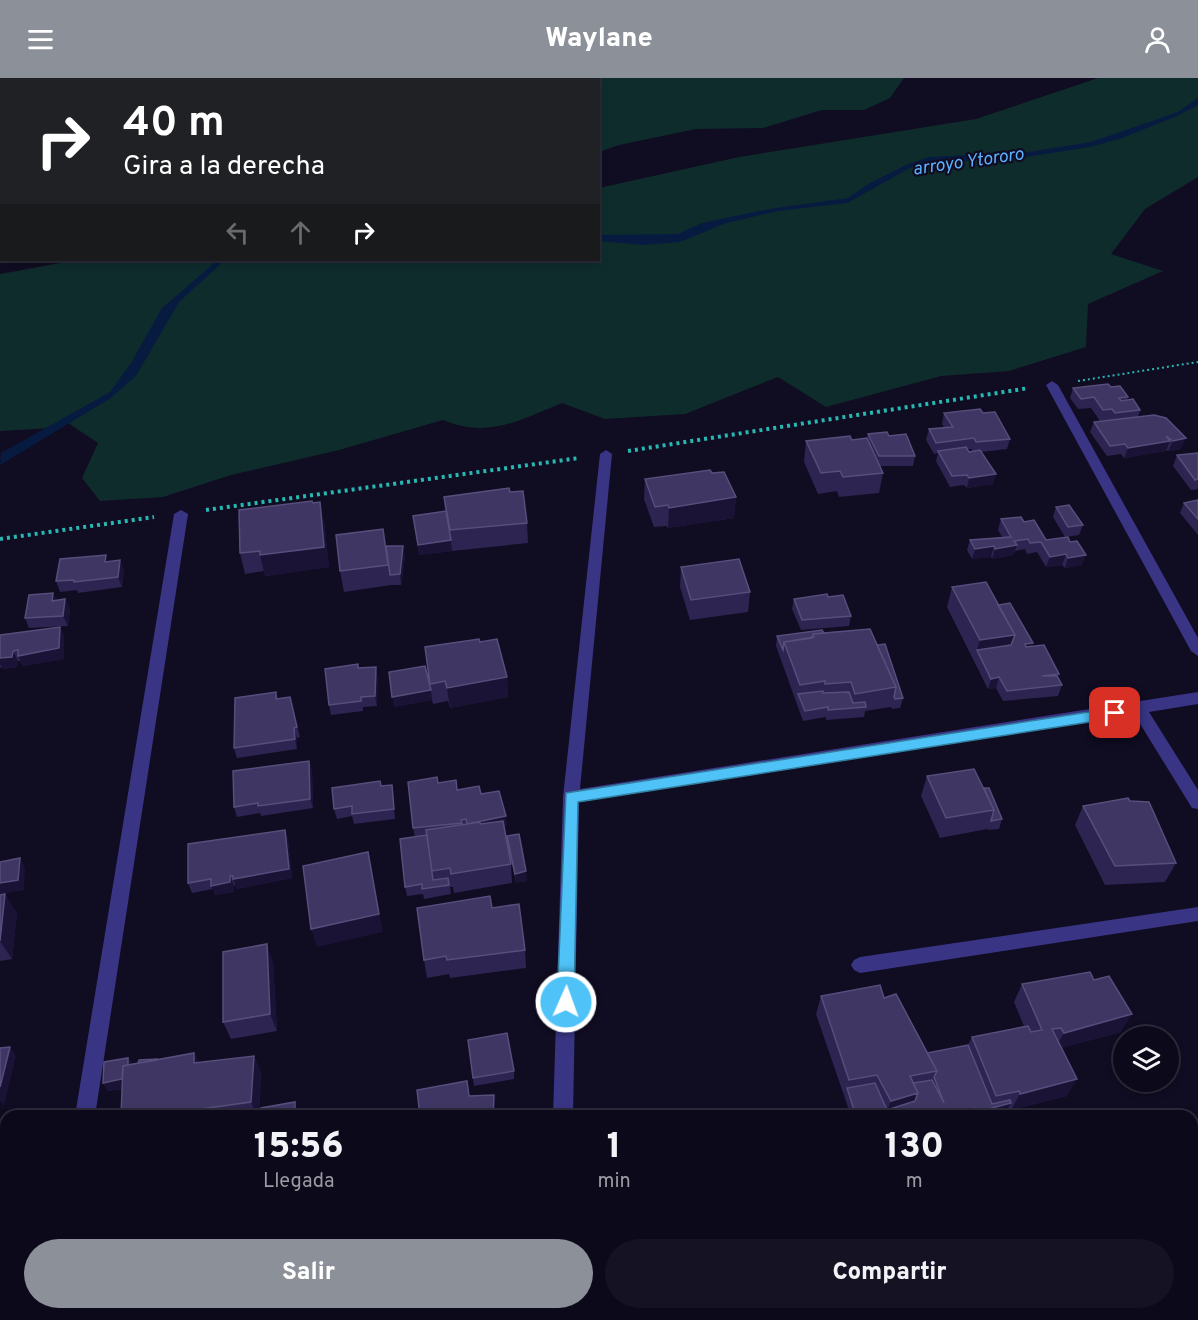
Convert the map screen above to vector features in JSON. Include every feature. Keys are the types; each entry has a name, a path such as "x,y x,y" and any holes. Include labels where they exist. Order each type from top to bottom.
{"street":[{"path":"1052,385 1198,651"},
{"path":"563,1110 571,797 606,454"},
{"path":"86,1110 181,513"},
{"path":"571,797 1198,698"},
{"path":"1139,709 1198,803"},
{"path":"860,965 1198,914"}],"green space":[{"path":"600,78 904,78 890,98 864,110 822,110 763,128 696,129 619,145 600,152"},
{"path":"1098,78 1198,78 1198,177 1145,209 1111,254 1163,271 1088,304 1086,347 1009,371 941,376 826,407 778,377 685,414 605,419 562,403 504,425 475,428 443,420 339,450 231,475 163,497 100,501 82,478 98,443 68,423 51,428 0,431 0,274 71,261 600,261 600,188 739,157 976,119"}],"water":[{"path":"1198,98 1198,105 1177,116 1122,138 1090,147 1026,157 929,163 910,168 847,203 778,211 726,223 680,242 643,245 600,241 600,235 678,234 702,223 769,209 848,198 868,184 908,164 929,157 1029,152 1091,142 1178,112"},
{"path":"217,261 224,261 179,302 136,376 111,398 0,465 1,453 110,392 131,363 162,308"}],"building":[{"path":"1108,384 1111,387 1120,386 1128,397 1119,398 1121,401 1133,399 1140,410 1115,413 1112,409 1103,410 1094,397 1081,399 1073,388"},
{"path":"980,409 983,413 995,412 1010,439 976,442 974,438 936,443 929,429 953,427 944,413"},
{"path":"1154,415 1166,418 1186,438 1173,441 1166,436 1170,441 1128,448 1125,444 1110,446 1094,422"},
{"path":"887,432 889,436 906,434 915,456 879,456 868,434"},
{"path":"850,436 852,440 867,438 883,473 843,477 840,471 821,473 806,441"},
{"path":"966,447 969,452 980,450 996,474 969,478 967,475 952,476 938,451"},
{"path":"1198,453 1198,479 1195,480 1177,455"},
{"path":"710,470 712,473 724,472 736,497 669,508 668,505 655,507 645,479"},
{"path":"509,488 510,492 523,491 527,523 450,530 444,497"},
{"path":"1198,500 1198,519 1184,503"},
{"path":"312,501 313,503 320,502 324,547 260,555 260,551 240,553 239,510"},
{"path":"1069,505 1083,525 1068,527 1056,507"},
{"path":"446,511 451,540 418,545 413,516"},
{"path":"1021,517 1024,522 1034,520 1046,540 1068,537 1070,542 1077,541 1086,555 1068,558 1066,554 1050,557 1041,542 1030,543 1028,539 1014,541 1017,545 995,549 994,546 975,549 970,540 1011,537 1001,519"},
{"path":"383,529 388,565 340,571 336,535"},
{"path":"386,546 403,546 400,574 390,575"},
{"path":"106,555 105,562 120,560 118,577 74,582 74,580 56,581 60,559"},
{"path":"739,559 750,592 691,600 681,567"},
{"path":"986,582 1015,635 980,640 952,587"},
{"path":"53,593 52,601 65,599 63,616 25,618 29,595"},
{"path":"827,594 828,597 843,595 851,616 802,620 794,599"},
{"path":"1010,603 1033,643 1025,644 1026,647 1044,645 1059,674 1042,676 1057,676 1062,685 1007,691 999,677 991,679 977,650 1011,645 1015,635 998,605"},
{"path":"60,627 59,648 18,656 18,650 13,651 12,657 0,658 0,635"},
{"path":"870,629 896,687 855,694 851,682 825,684 825,681 800,685 784,642 814,637 813,634"},
{"path":"822,630 824,633 813,634 812,638 784,642 783,650 777,636"},
{"path":"479,639 480,642 497,639 507,677 447,688 445,681 430,684 425,647"},
{"path":"885,644 903,698 895,699 894,697 896,687 877,645"},
{"path":"358,664 358,668 376,667 375,696 361,697 361,701 329,705 325,669"},
{"path":"425,666 431,690 392,697 389,672"},
{"path":"823,691 823,693 849,692 853,703 865,702 866,707 828,710 828,707 805,711 798,694"},
{"path":"276,692 276,699 290,697 297,727 294,728 295,739 234,748 235,698"},
{"path":"309,761 310,799 234,807 233,771"},
{"path":"974,769 994,810 946,818 927,776"},
{"path":"437,777 438,783 456,780 457,790 479,786 481,794 499,791 506,816 467,824 466,819 461,820 462,823 413,828 408,782"},
{"path":"380,781 381,786 392,785 394,809 352,814 352,806 334,809 332,788"},
{"path":"984,788 989,788 1002,819 991,821 994,810"},
{"path":"1128,798 1130,801 1149,802 1176,863 1115,866 1083,806"},
{"path":"503,821 511,864 451,874 450,868 432,871 426,830"},
{"path":"285,830 289,869 233,879 233,876 230,876 230,882 211,886 211,879 188,883 188,844"},
{"path":"519,834 526,871 515,874 507,836"},
{"path":"427,835 433,880 448,878 449,885 422,889 422,884 405,887 400,839"},
{"path":"368,852 379,914 311,929 303,866"},
{"path":"20,858 18,880 0,883 0,862"},
{"path":"5,894 0,941 0,895"},
{"path":"490,896 492,908 519,904 525,950 447,960 446,956 424,960 417,908"},
{"path":"267,944 270,1014 223,1022 223,952"},
{"path":"1090,972 1094,980 1109,976 1132,1014 1064,1033 1061,1028 1052,1029 1077,1079 1020,1094 1019,1091 996,1096 972,1037 1028,1026 1031,1032 1042,1030 1022,984"},
{"path":"880,985 884,998 896,994 937,1071 910,1076 918,1093 891,1101 877,1075 849,1080 821,996"},
{"path":"507,1033 514,1071 473,1078 468,1040"},
{"path":"968,1045 992,1104 1010,1100 1011,1103 985,1110 975,1108 887,1110 915,1101 918,1093 913,1083 932,1080 944,1103 934,1077 937,1071 927,1053"},
{"path":"10,1047 0,1087 0,1048"},
{"path":"194,1053 194,1063 254,1056 251,1102 193,1110 121,1110 123,1066"},
{"path":"128,1058 128,1065 123,1066 122,1079 103,1083 104,1062"},
{"path":"139,1060 157,1060 138,1063"},
{"path":"467,1081 469,1096 494,1095 493,1110 419,1110 417,1090"},
{"path":"875,1083 887,1110 854,1110 847,1088"},
{"path":"295,1102 295,1110 261,1110 261,1108"}],"route":[{"path":"566,1002 571,797 1115,713"}],"water label":[{"name":"arroyo Ytororo","path":"968,161"}]}
